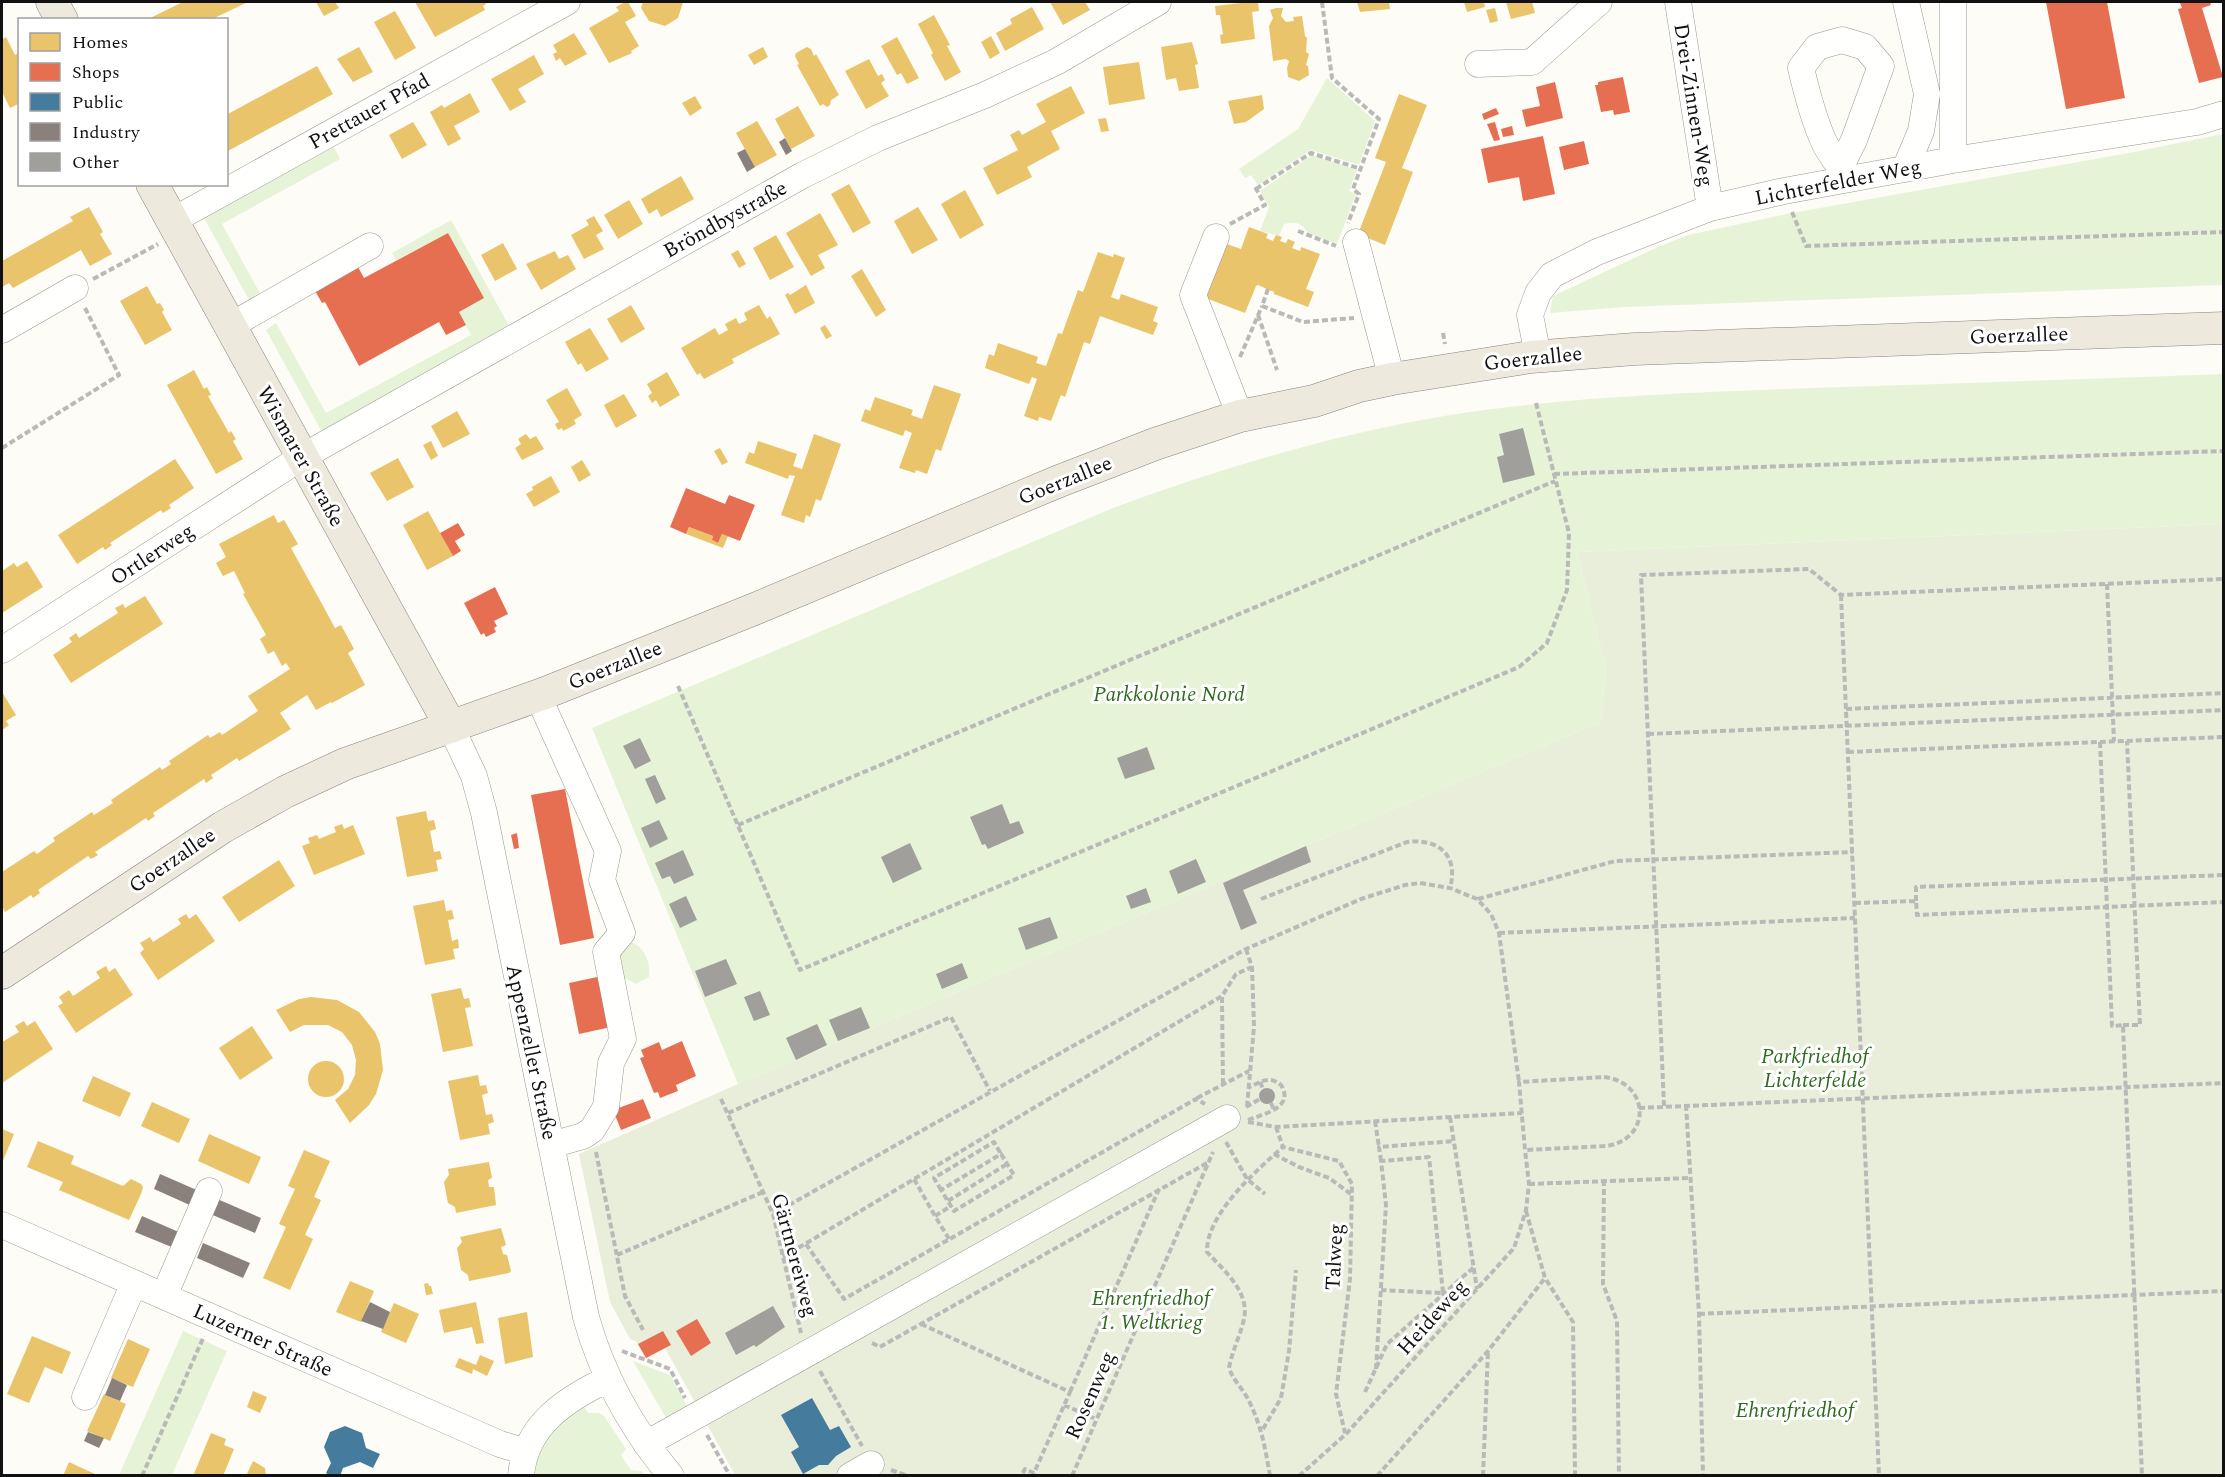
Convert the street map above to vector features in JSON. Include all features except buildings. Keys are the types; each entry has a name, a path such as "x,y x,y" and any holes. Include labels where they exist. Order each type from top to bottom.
{"main road":[{"path":"52,2 61,18"},
{"name":"Wismarer Straße","path":"153,186 165,232 230,326 451,727"},
{"name":"Goerzallee","path":"2,973 223,826 285,792 345,764 538,696 757,608 1057,482 1155,444 1240,417 1314,401 1359,386 1392,379 1538,356 1635,349 2223,328"}],"street":[{"name":"Prettauer Pfad","path":"165,232 567,2"},
{"name":"Bröndbystraße","path":"302,457 803,175 891,132 985,95 1056,62 1158,2"},
{"path":"1478,64 1532,62 1599,2"},
{"name":"Drei-Zinnen-Weg","path":"1678,2 1710,208"},
{"path":"1905,169 1921,131 1927,94 1906,2"},
{"path":"1953,2 1953,160"},
{"name":"Lichterfelder Weg","path":"1538,356 1530,315 1538,293 1552,275 1597,252 1710,208 1784,191 1843,172 1905,169 2197,122 2223,114"},
{"path":"1216,237 1193,295 1240,417"},
{"path":"1348,238 1392,379"},
{"path":"230,326 370,246"},
{"path":"2,330 75,288"},
{"name":"Ortlerweg","path":"2,650 302,457"},
{"path":"538,696 608,851 602,880 622,933 606,952 623,1039 611,1063 606,1107 592,1130 583,1136 551,1145"},
{"name":"Appenzeller Straße","path":"451,727 474,776 484,813 586,1317 594,1346 608,1379 646,1444 670,1476"},
{"path":"646,1444 848,1330 1236,1119"},
{"path":"164,1296 209,1191"},
{"name":"Luzerner Straße","path":"2,1225 500,1444 523,1464"},
{"path":"85,1397 134,1283"},
{"path":"523,1464 536,1431 551,1413 584,1391 608,1379"}],"path":[{"path":"1298,231 1348,238 1359,194 1353,189 1379,119 1332,78 1322,2"},
{"path":"1216,237 1225,227 1265,205 1255,187 1311,153 1360,169"},
{"path":"1784,191 1806,246 2223,232"},
{"path":"2,448 119,375 75,288 165,232"},
{"path":"1228,384 1269,289"},
{"path":"1262,306 1303,322 1355,318"},
{"path":"1353,308 1357,328"},
{"path":"1258,315 1277,370"},
{"path":"1443,333 1445,344"},
{"path":"678,686 800,970 1519,667 1547,643 1567,590 1569,533 1536,403"},
{"path":"1554,474 2223,451"},
{"path":"738,825 1555,481"},
{"path":"1664,1106 1641,575 1809,569 1841,595 2223,579"},
{"path":"2107,584 2114,741"},
{"path":"1841,595 1879,1476"},
{"path":"1846,709 2223,693"},
{"path":"1648,734 2223,710"},
{"path":"1848,753 2223,737"},
{"path":"2100,742 2112,1026 2123,1026 2140,1025 2127,741"},
{"path":"1261,899 1407,842 1418,840 1429,842 1444,850 1454,874 1450,888"},
{"path":"1477,899 1615,861 1853,852"},
{"path":"2223,875 1916,888 1917,915 2223,902"},
{"path":"773,1214 1246,950 1361,899 1405,885 1420,884 1450,888 1477,899 1491,914 1499,933 1855,918"},
{"path":"1855,903 1916,901"},
{"name":"Heideweg","path":"1299,1476 1346,1434 1514,1248 1526,1210 1528,1184 1519,1082 1499,933"},
{"path":"1236,1119 1248,1088 1254,1026 1252,966 1246,950"},
{"path":"783,1257 1222,996 1236,974 1252,966"},
{"path":"1222,996 1223,1084"},
{"path":"728,1113 951,1017 990,1092"},
{"path":"2123,1026 2142,1476"},
{"path":"806,1244 844,1299 1249,1071"},
{"path":"1519,1082 1613,1078 1629,1086 1639,1107 1636,1127 1631,1135 1616,1144 1525,1150"},
{"path":"1236,1119 1274,1110 1279,1108 1284,1101 1283,1089 1278,1083 1270,1080 1248,1088"},
{"path":"1260,1082 1263,1089"},
{"path":"1639,1107 2223,1083"},
{"name":"Gärtnereiweg","path":"722,1099 773,1214 799,1329 860,1470"},
{"path":"1196,1099 1236,1119 1276,1127 1522,1113"},
{"path":"1271,1103 1274,1110"},
{"path":"1686,1105 1699,1314 1703,1476"},
{"path":"1450,1117 1477,1289"},
{"path":"1375,1121 1386,1205 1376,1369"},
{"path":"1270,1476 1263,1430 1248,1398 1231,1375 1229,1368 1244,1320 1245,1305 1233,1281 1207,1252 1206,1247 1215,1224 1247,1179 1283,1147 1276,1127"},
{"path":"1379,1147 1454,1141"},
{"path":"994,1142 1001,1154 1014,1174 954,1211 934,1178 994,1142"},
{"name":"Talweg","path":"1283,1147 1339,1161 1352,1184 1350,1279 1336,1394 1346,1434"},
{"path":"1229,1148 1247,1179 1265,1194"},
{"path":"596,1150 625,1296 643,1330"},
{"path":"941,1190 1001,1154"},
{"path":"1274,1154 1299,1167 1329,1178 1351,1194"},
{"path":"1381,1161 1429,1157 1443,1293"},
{"name":"Rosenweg","path":"1072,1476 1208,1162 1160,1188"},
{"path":"948,1201 1007,1164"},
{"path":"1528,1184 1689,1178"},
{"path":"915,1179 949,1239"},
{"path":"1604,1180 1603,1284 1617,1320 1619,1476"},
{"path":"848,1330 880,1347 1160,1188"},
{"path":"1021,1476 1025,1469 1034,1473 1160,1188"},
{"path":"617,1255 763,1192"},
{"path":"935,1216 951,1206"},
{"path":"1526,1210 1545,1278 1573,1322 1575,1476"},
{"path":"1365,1392 1387,1344 1474,1267"},
{"path":"1263,1430 1281,1398 1296,1270"},
{"path":"1377,1476 1488,1351 1545,1278"},
{"path":"1381,1290 1443,1293"},
{"path":"1699,1314 2223,1291"},
{"path":"1145,1308 1188,1327"},
{"path":"920,1324 1070,1392"},
{"path":"142,1476 204,1336"},
{"path":"1483,1476 1488,1351"},
{"path":"1064,1405 1096,1419"},
{"path":"860,1470 908,1476"}],"green space":[{"path":"1327,78 1375,121 1359,165 1311,150 1258,185 1251,175 1245,178 1239,169 1298,129"},
{"path":"2223,134 2223,285 1625,307 1550,313 1553,296 1688,235 1792,213"},
{"path":"334,147 340,159 222,224 262,297 249,300 204,218"},
{"path":"1312,155 1357,170 1349,191 1356,194 1337,244 1308,233 1301,225 1295,223 1284,224 1279,236 1260,231 1269,207 1260,191"},
{"path":"451,220 509,326 322,432 266,330 276,323 326,413 471,335 459,312 483,298 448,233 396,260 392,253"},
{"name":"Parkkolonie Nord","path":"2223,374 2223,524 1577,552 1606,669 1601,722 738,1084 592,728 1113,508 1237,466 1364,432 1450,415 1540,403 1630,396"},
{"name":"Parkfriedhof Lichterfelde","path":"2223,524 2223,1475 735,1475 665,1348 646,1359 636,1341 630,1339 610,1302 579,1154 738,1084 1601,722 1606,669 1577,552"},
{"path":"633,943 644,953 649,967 649,977 636,984 624,978 617,959 626,944"},
{"path":"183,1331 227,1351 172,1475 119,1475"},
{"path":"633,1361 670,1375 690,1412 669,1423"},
{"path":"583,1405 588,1413 599,1413 604,1416 626,1449 621,1455 631,1470 641,1471 645,1475 531,1476 543,1442 556,1427"}],"park label":[{"name":"Ehrenfriedhof 1. Weltkrieg","path":"1151,1310"},
{"name":"Ehrenfriedhof","path":"1795,1410"}]}
